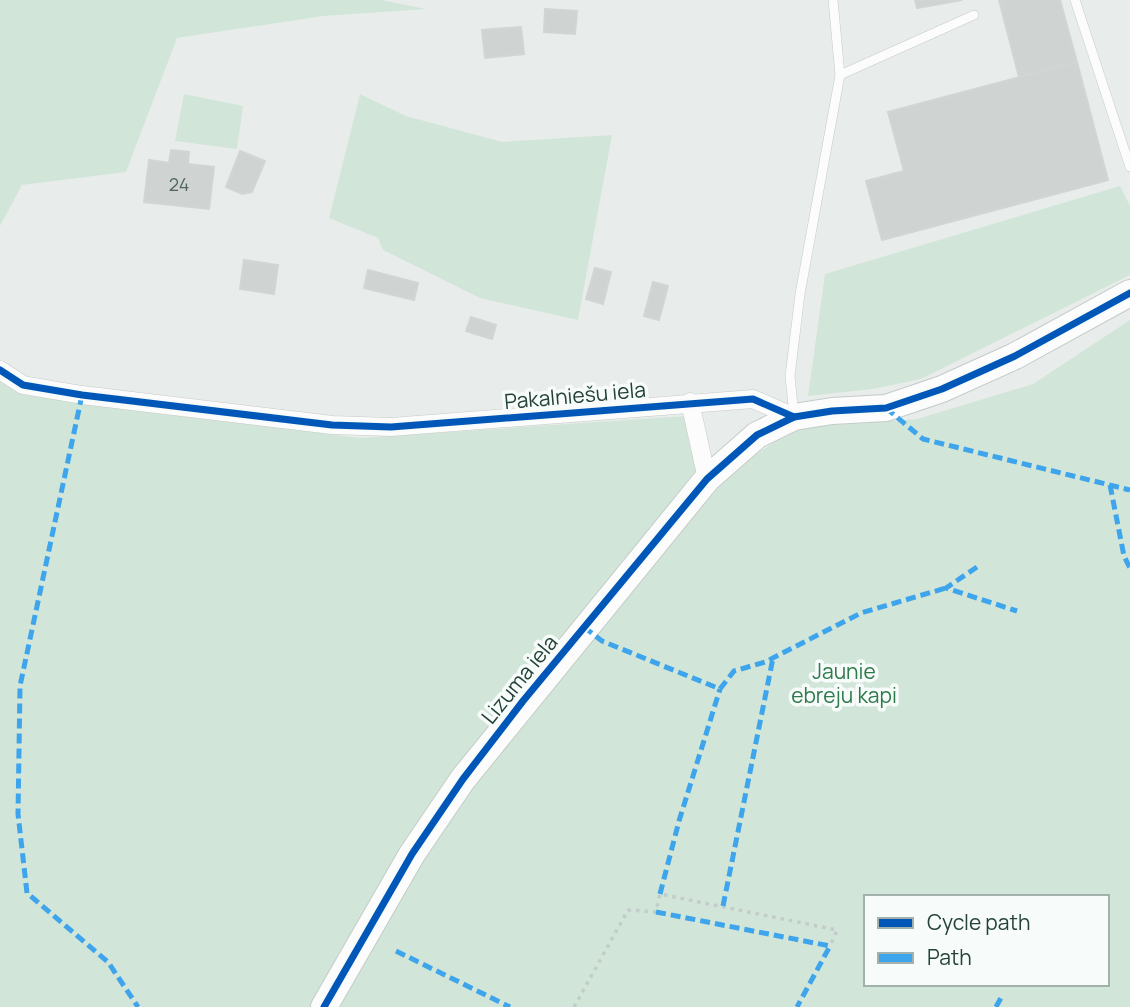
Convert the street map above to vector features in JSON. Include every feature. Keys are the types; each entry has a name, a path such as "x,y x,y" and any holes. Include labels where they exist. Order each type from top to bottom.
{"street":[{"path":"794,417 832,411 886,408 942,389 1015,356 1130,293"},
{"name":"Pakalniešu iela","path":"0,370 23,385 82,396 332,425 391,427 753,399 794,417"},
{"path":"690,402 707,479"},
{"name":"Lizuma iela","path":"324,1007 411,855 463,779 707,479 757,435 794,417"}],"lane":[{"path":"794,417 790,376 800,294 840,75 833,0"},
{"path":"1075,0 1130,167"},
{"path":"840,75 974,15"}],"path":[{"path":"574,1007 628,910 656,912 660,894 837,930 830,946"}],"green space":[{"path":"0,0 381,0 426,9 323,16 177,38 126,172 22,185 0,226"},
{"path":"184,94 243,106 237,149 175,141"},
{"path":"360,94 406,116 502,142 612,135 578,320 480,298 383,250 378,238 329,218"},
{"path":"1120,186 1130,206 1130,275 921,379 873,389 808,396 825,274"},
{"name":"Jaunie ebreju kapi","path":"1130,320 1130,1007 0,1007 0,379 22,394 360,438 686,416 697,469 485,735 512,733 733,470 795,428 917,419 1033,384"}],"building":[{"path":"915,0 962,0 917,8"},
{"path":"999,0 1060,0 1077,62 1019,77"},
{"path":"545,9 577,11 575,34 544,32"},
{"path":"521,27 524,54 485,58 482,30"},
{"path":"1077,62 1108,180 882,240 866,181 904,171 888,112"},
{"path":"171,150 189,152 188,164 214,167 209,209 144,202 149,160 169,163"},
{"path":"240,151 265,161 252,192 242,194 226,187"},
{"path":"244,260 278,265 274,294 240,289"},
{"path":"595,268 611,272 603,304 586,299"},
{"path":"368,270 418,283 414,300 364,288"},
{"path":"653,282 668,286 659,320 644,316"},
{"path":"471,317 496,325 492,339 466,331"}],"marked path":[{"path":"82,395 20,686 18,814 27,893 108,962 138,1007"},
{"path":"886,408 923,439 1130,490"},
{"path":"1110,485 1124,556 1130,568"},
{"path":"977,567 946,588 1017,611"},
{"path":"584,627 602,641 720,689 734,671 765,662 861,613 946,588"},
{"path":"723,906 773,658"},
{"path":"660,894 679,821 720,689"},
{"path":"656,912 830,946 797,1007"},
{"path":"396,951 510,1007"},
{"path":"996,1007 1002,996"}],"cycle path":[{"path":"0,370 23,385 82,395 332,425 391,427 753,399 794,417 832,411 886,408 942,389 1015,356 1130,293"},
{"path":"324,1007 412,854 463,779 523,701 707,479 757,435 794,417"}]}
